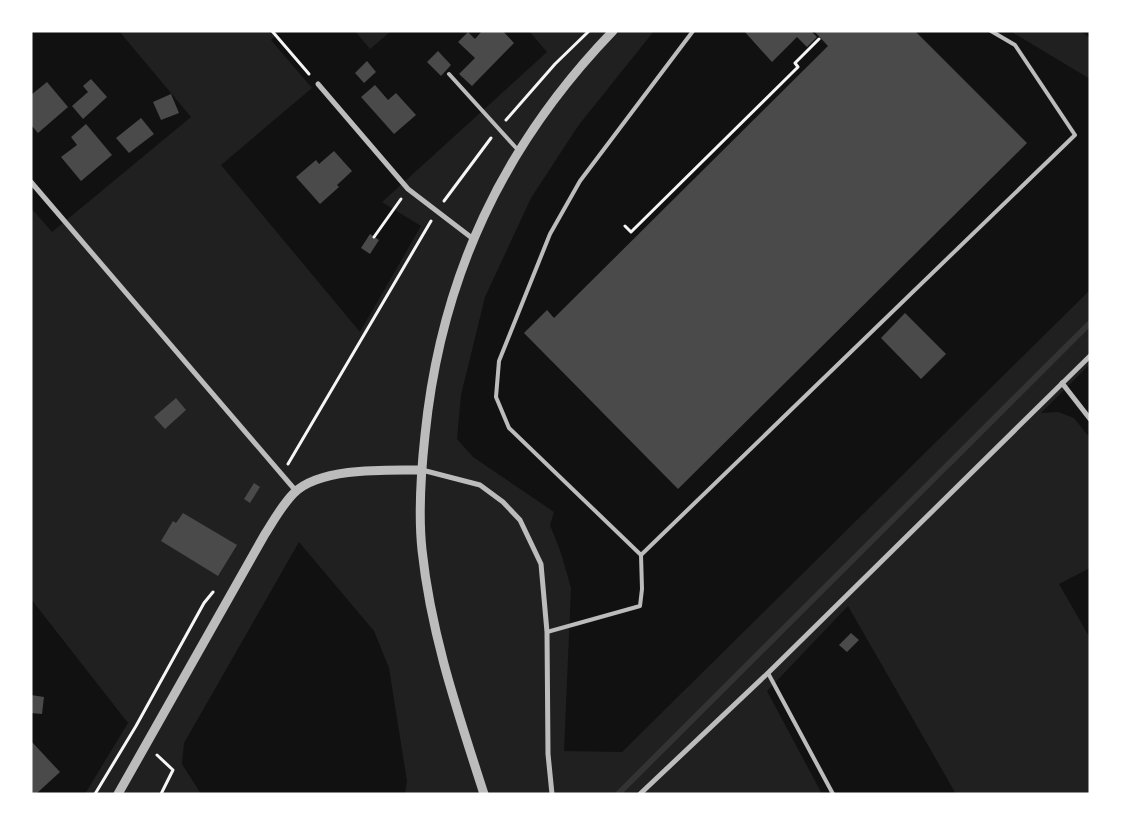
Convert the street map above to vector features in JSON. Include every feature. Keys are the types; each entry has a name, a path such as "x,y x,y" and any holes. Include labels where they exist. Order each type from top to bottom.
{"street":[{"path":"484,794 456,710 438,645 422,549 421,470 429,388 440,337 472,238 518,150 558,95 613,31"},
{"path":"318,84 408,189 472,238"},
{"path":"31,182 296,491"},
{"path":"640,794 768,673 1090,356"},
{"path":"1062,383 1090,419"},
{"path":"118,794 265,534 281,508 296,491 329,477 359,471 421,470 480,485 503,502 520,520 541,564 546,632 548,754 552,794"}],"lane":[{"path":"641,555 1075,135 1015,45 991,31"},
{"path":"546,632 640,606 642,589 641,555 510,428 496,398 499,361 550,234 580,182 694,32"},
{"path":"449,74 518,150"},
{"path":"768,673 833,794"}],"path":[{"path":"272,31 318,84"},
{"path":"281,475 436,212 498,128 555,64 589,31"},
{"path":"625,226 631,232 798,67 795,63 819,39"},
{"path":"374,236 408,189"},
{"path":"95,794 136,726 204,603 218,586"},
{"path":"161,794 173,770"}],"shaded area":[{"path":"119,31 280,31 271,40 312,88 221,165 360,332 421,226 382,202 547,52 529,31 654,31 578,126 531,198 485,297 461,395 457,439 473,457 554,512 550,525 561,553 571,588 564,751 622,752 1090,290 1090,364 1041,413 1058,412 1074,418 1090,438 1090,568 1059,584 1090,638 1090,794 956,794 848,606 767,691 822,794 405,794 407,781 389,668 374,631 299,542 184,743 182,764 201,794 85,794 128,723 31,599 31,208 52,232 191,117"},
{"path":"355,31 391,31 370,49"},
{"path":"1010,31 1080,31 1090,38 1090,79"}],"building":[{"path":"482,31 503,31 514,43 472,86 459,74 475,58 458,42 468,32 475,39"},
{"path":"744,31 811,31 817,37 807,47 797,37 772,62"},
{"path":"814,31 915,31 1027,143 678,489 524,333 547,310 554,318 828,46"},
{"path":"438,51 451,65 441,76 427,62"},
{"path":"367,61 376,72 364,83 355,73"},
{"path":"91,79 107,97 83,119 72,106 88,92 83,86"},
{"path":"47,82 68,107 38,133 31,125 31,95"},
{"path":"375,85 388,100 396,93 416,115 394,134 361,97"},
{"path":"171,94 179,113 161,120 153,102"},
{"path":"141,118 154,134 129,153 116,138"},
{"path":"86,124 112,155 81,181 61,157 77,145 71,137"},
{"path":"334,151 352,171 337,185 339,187 320,204 296,177 316,160 319,164"},
{"path":"370,234 379,240 370,254 361,248"},
{"path":"905,313 946,354 921,379 881,338"},
{"path":"176,398 186,410 165,429 154,417"},
{"path":"254,483 260,487 250,503 244,499"},
{"path":"183,513 237,545 218,576 161,541 173,521 176,523"},
{"path":"851,633 859,640 847,652 839,645"},
{"path":"31,695 44,697 42,714 31,713"},
{"path":"31,741 60,772 36,794 31,794"}],"waterway":[{"path":"618,794 1090,323"}]}
